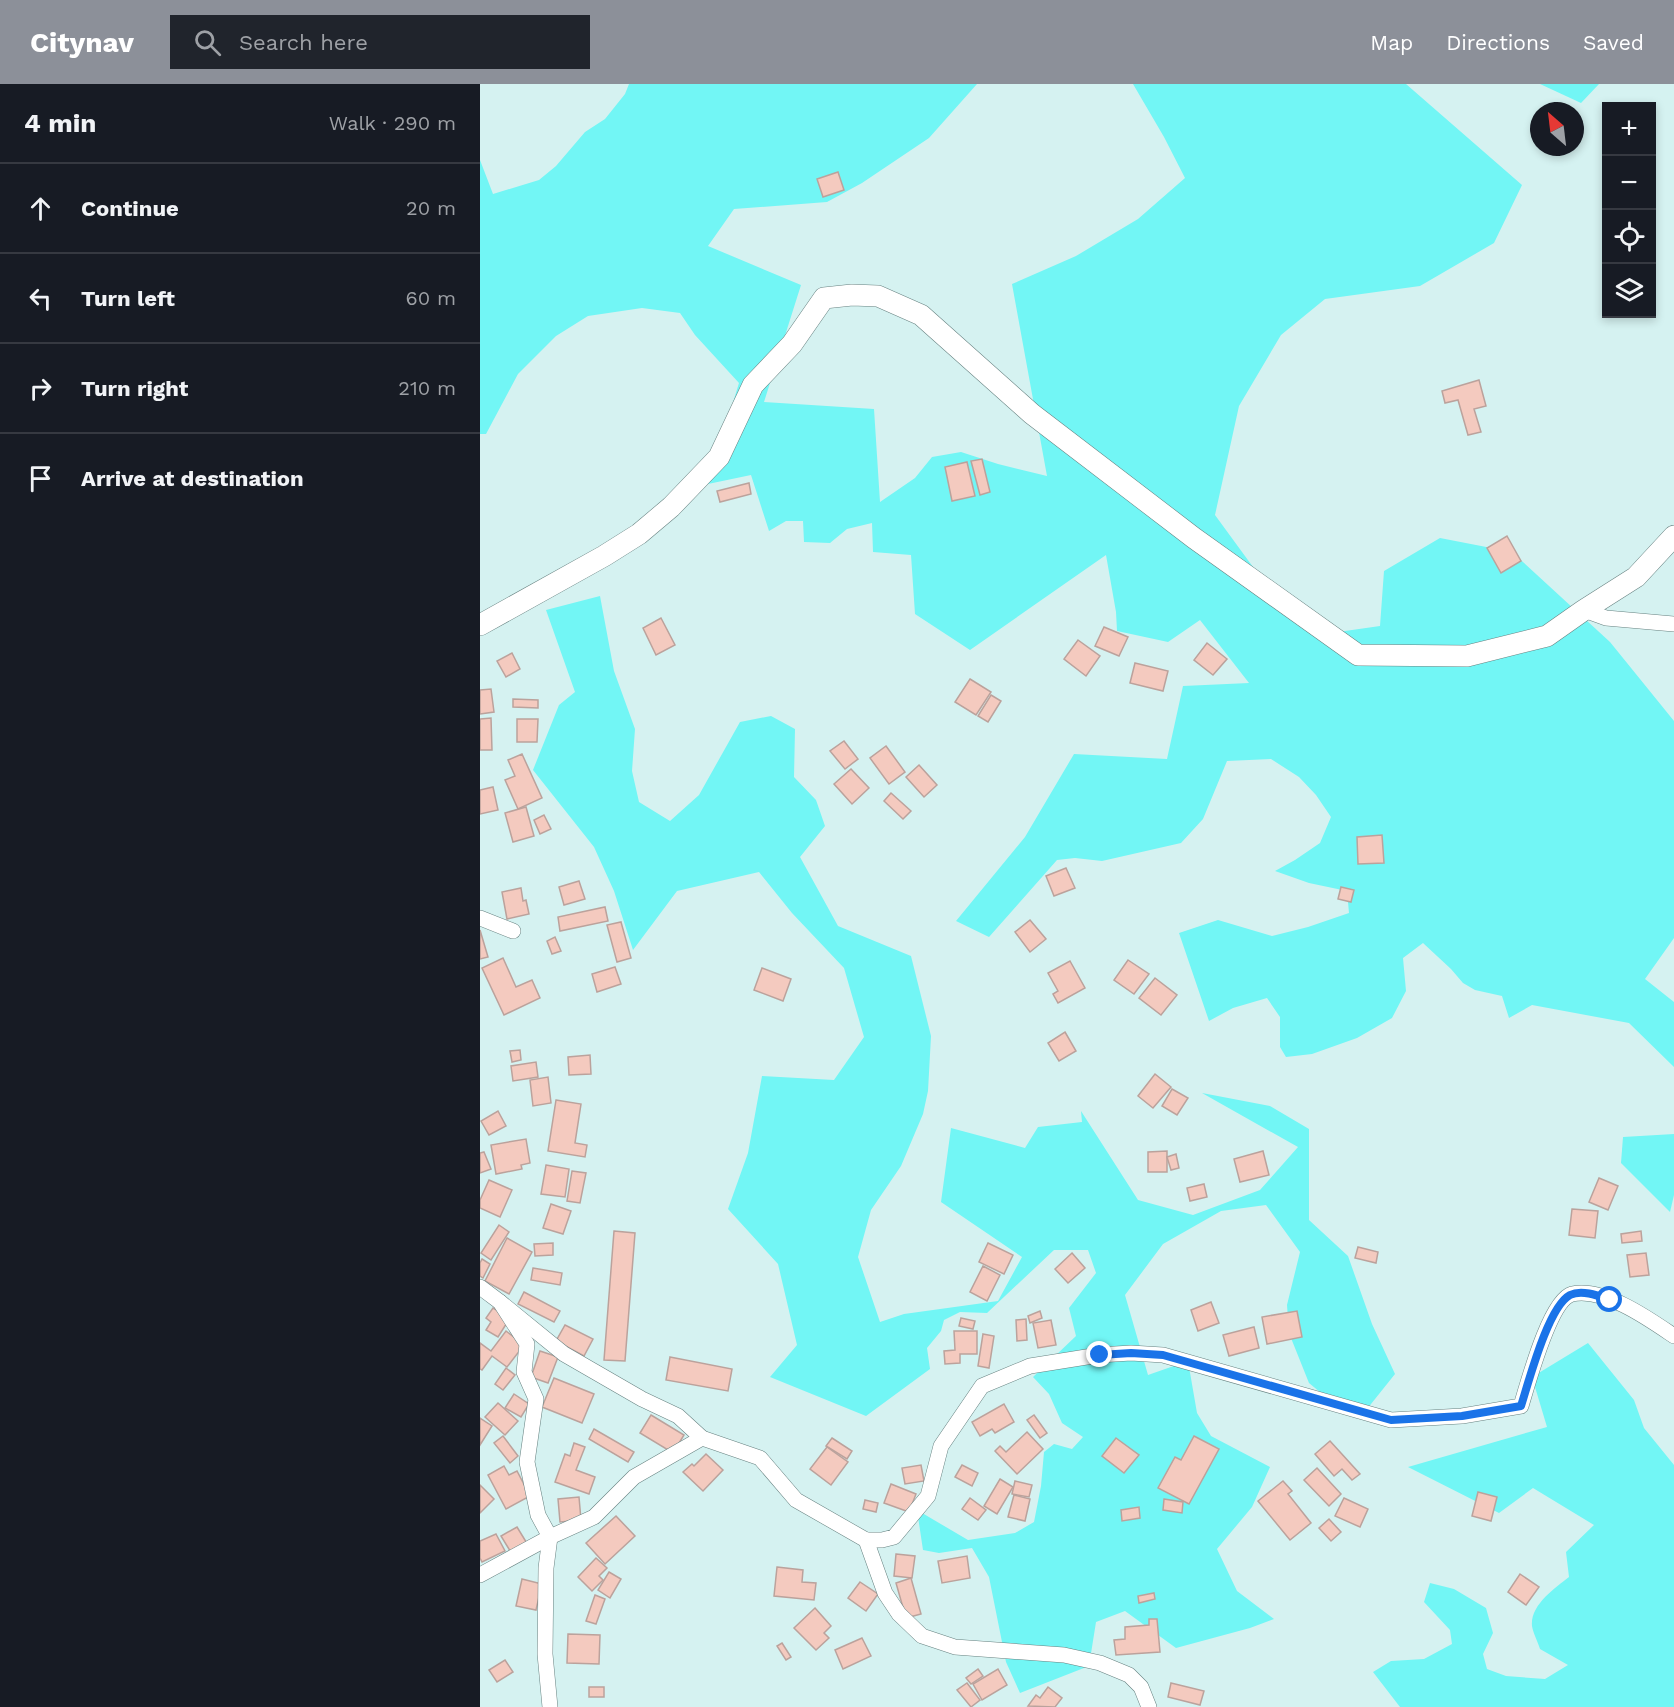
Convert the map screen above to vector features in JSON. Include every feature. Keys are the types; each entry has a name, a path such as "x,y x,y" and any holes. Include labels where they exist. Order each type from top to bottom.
{"street":[{"path":"480,626 604,556 639,534 671,507 719,457 753,385 792,344 824,298 852,295 878,297 921,315 1042,421 1194,538 1358,655 1467,656 1548,636 1636,577 1674,536"},
{"path":"1584,610 1606,618 1674,624"},
{"path":"480,918 513,931"},
{"path":"480,1287 564,1354 642,1399 678,1416 702,1438 760,1458 796,1500 866,1540 894,1537 928,1496 941,1446 982,1386 1030,1366 1100,1355 1131,1353 1163,1355 1391,1420 1462,1416 1521,1406 1548,1324 1559,1305 1571,1294 1592,1294 1629,1307 1674,1336"},
{"path":"500,1302 527,1344 524,1372 536,1400 527,1462 538,1515 550,1537 546,1568 545,1654 550,1707"},
{"path":"480,1575 550,1537 594,1517 634,1478 702,1438"},
{"path":"866,1540 885,1593 899,1614 922,1636 955,1647 1064,1655 1100,1663 1129,1675 1142,1688 1149,1707"}],"shaded area":[{"path":"629,84 977,84 929,138 862,183 827,202 734,209 708,246 801,285 764,402 874,409 880,502 915,478 932,457 961,452 1047,476 1012,284 1076,256 1138,219 1185,178 1133,84 1406,84 1522,185 1494,243 1420,286 1325,299 1281,335 1239,406 1215,515 1275,597 1331,633 1380,626 1384,571 1440,538 1512,552 1610,642 1674,721 1674,938 1645,979 1674,1002 1674,1067 1629,1023 1532,1005 1509,1018 1502,996 1475,990 1463,983 1423,943 1403,958 1406,991 1392,1018 1357,1038 1312,1054 1286,1057 1280,1047 1280,1017 1267,998 1233,1008 1209,1021 1179,933 1218,920 1272,936 1349,913 1347,891 1309,883 1275,871 1320,843 1331,817 1316,795 1299,777 1271,759 1227,761 1203,819 1181,843 1102,861 1075,858 1057,860 989,937 956,921 1025,837 1074,754 1167,759 1183,686 1249,683 1200,620 1168,642 1117,631 1106,555 970,650 915,614 911,555 873,552 872,523 847,529 830,543 804,542 803,521 786,521 769,531 751,475 708,484 739,383 695,335 680,313 642,308 588,316 556,336 518,374 486,434 480,434 480,160 493,194 539,180 556,166 585,132 605,119 625,94"},
{"path":"1540,84 1599,84 1582,102"},
{"path":"600,596 614,671 635,729 632,771 639,802 670,821 699,795 740,722 771,716 795,729 794,777 816,800 825,826 800,857 838,926 911,956 931,1036 928,1091 923,1114 901,1166 871,1210 858,1257 880,1322 904,1314 998,1301 1022,1257 941,1202 951,1128 1025,1148 1038,1127 1082,1122 1081,1111 1138,1200 1193,1215 1260,1190 1298,1147 1202,1093 1270,1106 1309,1129 1309,1220 1348,1256 1372,1324 1395,1374 1363,1414 1332,1402 1309,1383 1289,1333 1287,1305 1300,1252 1266,1205 1221,1211 1163,1244 1125,1295 1148,1375 1188,1361 1197,1413 1211,1436 1270,1467 1252,1507 1217,1549 1237,1591 1274,1619 1250,1628 1176,1648 1125,1611 1096,1622 1089,1666 1020,1693 1006,1662 989,1577 972,1548 939,1553 923,1550 917,1510 968,1540 1015,1533 1034,1522 1041,1486 1044,1452 1054,1444 1072,1449 1083,1437 1062,1423 1049,1394 1033,1377 1076,1336 1069,1308 1096,1273 1088,1250 1054,1250 987,1313 960,1312 944,1320 941,1331 927,1348 930,1369 866,1416 770,1377 797,1345 778,1264 728,1209 748,1153 762,1076 834,1080 864,1037 844,968 792,913 759,872 677,891 633,950 614,891 594,847 533,770 559,705 575,692 546,610"},
{"path":"1674,1134 1674,1195 1670,1212 1621,1163 1623,1137"},
{"path":"1588,1343 1634,1400 1644,1428 1674,1465 1674,1707 1400,1707 1373,1672 1391,1661 1424,1659 1452,1644 1450,1630 1424,1602 1430,1583 1454,1589 1486,1608 1493,1633 1483,1654 1487,1669 1506,1676 1545,1679 1568,1665 1540,1649 1532,1626 1532,1618 1544,1598 1569,1577 1566,1552 1594,1525 1533,1488 1499,1513 1408,1467 1547,1427 1532,1377"}],"building":[{"path":"838,172 844,190 823,197 817,179"},
{"path":"1479,380 1486,406 1474,409 1481,432 1468,435 1458,400 1445,403 1442,391"},
{"path":"982,459 990,492 980,495 971,461"},
{"path":"967,462 975,496 952,501 945,467"},
{"path":"749,483 751,494 720,502 717,491"},
{"path":"1507,536 1521,561 1501,573 1487,548"},
{"path":"661,618 675,645 656,655 643,628"},
{"path":"1104,627 1128,637 1119,656 1095,646"},
{"path":"1078,640 1100,656 1086,676 1064,659"},
{"path":"1207,643 1227,659 1213,675 1194,660"},
{"path":"512,653 520,669 506,677 497,661"},
{"path":"1135,663 1168,671 1163,691 1130,683"},
{"path":"970,679 991,692 976,715 955,702"},
{"path":"491,689 494,712 480,714 480,690"},
{"path":"991,695 1001,701 988,722 978,716"},
{"path":"513,699 538,700 538,708 513,707"},
{"path":"491,718 492,750 480,750 480,719"},
{"path":"517,719 538,719 537,742 517,742"},
{"path":"844,741 858,759 845,769 830,751"},
{"path":"886,746 905,772 889,784 870,758"},
{"path":"522,754 542,798 518,809 505,780 515,776 508,760"},
{"path":"919,765 937,785 924,797 906,777"},
{"path":"851,769 869,788 852,804 834,784"},
{"path":"493,787 498,810 480,814 480,790"},
{"path":"891,793 911,811 903,819 884,801"},
{"path":"526,807 534,836 513,842 505,813"},
{"path":"544,815 551,829 540,834 534,820"},
{"path":"1382,835 1384,863 1358,864 1357,837"},
{"path":"1066,868 1075,888 1054,896 1046,876"},
{"path":"579,881 585,899 564,905 559,887"},
{"path":"1341,887 1354,890 1351,902 1338,899"},
{"path":"521,888 523,901 526,900 529,914 507,919 502,892"},
{"path":"605,907 608,921 560,931 558,917"},
{"path":"1030,920 1046,939 1030,952 1015,932"},
{"path":"621,922 631,958 617,962 607,925"},
{"path":"480,930 488,957 480,959"},
{"path":"555,937 561,951 552,954 547,941"},
{"path":"503,958 516,987 532,980 540,998 504,1015 482,968"},
{"path":"1128,960 1149,974 1134,994 1114,980"},
{"path":"1070,961 1085,988 1058,1003 1053,994 1058,991 1048,973"},
{"path":"615,967 621,984 597,992 592,974"},
{"path":"762,968 791,979 783,1001 754,990"},
{"path":"1155,978 1177,995 1161,1015 1139,998"},
{"path":"1065,1032 1076,1051 1059,1061 1048,1043"},
{"path":"520,1050 521,1060 512,1062 510,1051"},
{"path":"590,1055 591,1074 569,1075 568,1057"},
{"path":"536,1062 538,1077 513,1081 511,1066"},
{"path":"1155,1074 1171,1087 1153,1108 1138,1096"},
{"path":"548,1077 551,1103 533,1106 530,1080"},
{"path":"1172,1089 1188,1098 1177,1115 1162,1106"},
{"path":"556,1100 581,1104 575,1143 587,1145 585,1157 548,1151"},
{"path":"498,1111 506,1126 489,1135 481,1121"},
{"path":"526,1139 530,1163 521,1165 522,1169 496,1174 491,1145"},
{"path":"1167,1151 1167,1172 1148,1172 1148,1152"},
{"path":"1263,1151 1269,1175 1240,1182 1234,1159"},
{"path":"484,1152 491,1169 480,1173 480,1153"},
{"path":"1176,1154 1179,1168 1171,1170 1167,1157"},
{"path":"546,1165 569,1169 565,1197 541,1194"},
{"path":"572,1171 586,1173 580,1203 567,1201"},
{"path":"1599,1178 1618,1186 1608,1210 1589,1202"},
{"path":"489,1180 512,1190 500,1217 480,1208 480,1200"},
{"path":"1204,1184 1207,1197 1190,1201 1187,1188"},
{"path":"551,1204 571,1211 563,1234 543,1228"},
{"path":"1572,1209 1598,1211 1595,1238 1569,1235"},
{"path":"499,1225 509,1232 491,1260 481,1253"},
{"path":"614,1231 635,1233 625,1361 604,1360"},
{"path":"1641,1231 1642,1241 1622,1243 1621,1234"},
{"path":"507,1238 532,1252 509,1294 485,1281"},
{"path":"553,1243 553,1255 535,1256 534,1244"},
{"path":"988,1243 1013,1255 1004,1274 979,1262"},
{"path":"1358,1247 1378,1252 1376,1263 1355,1258"},
{"path":"1072,1253 1085,1268 1068,1283 1055,1269"},
{"path":"1646,1253 1649,1275 1630,1277 1627,1255"},
{"path":"482,1259 490,1264 483,1278 480,1276"},
{"path":"983,1266 1000,1275 987,1301 970,1292"},
{"path":"533,1268 562,1273 560,1285 531,1280"},
{"path":"524,1292 560,1311 554,1322 518,1304"},
{"path":"1211,1302 1219,1323 1198,1331 1191,1310"},
{"path":"493,1308 510,1318 498,1337 486,1330 491,1322 486,1318"},
{"path":"1040,1311 1042,1318 1030,1323 1028,1316"},
{"path":"1297,1311 1302,1337 1267,1344 1262,1317"},
{"path":"961,1318 975,1321 973,1329 959,1326"},
{"path":"1026,1319 1027,1340 1017,1341 1016,1320"},
{"path":"1051,1320 1056,1345 1038,1348 1033,1323"},
{"path":"565,1325 593,1339 584,1356 556,1341"},
{"path":"1254,1327 1259,1348 1229,1356 1223,1335"},
{"path":"506,1331 524,1345 507,1367 492,1356 482,1370 480,1369 480,1343 491,1351"},
{"path":"954,1331 977,1331 977,1354 960,1354 960,1363 945,1364 944,1351 955,1350"},
{"path":"983,1334 994,1336 989,1368 978,1366"},
{"path":"540,1351 558,1357 548,1383 531,1377"},
{"path":"670,1357 732,1369 728,1391 666,1380"},
{"path":"506,1368 515,1375 503,1390 495,1384"},
{"path":"554,1378 594,1394 582,1423 542,1407"},
{"path":"514,1394 529,1404 521,1417 505,1408"},
{"path":"498,1403 518,1421 505,1435 485,1417"},
{"path":"1004,1404 1014,1422 995,1433 992,1429 980,1436 972,1422"},
{"path":"651,1415 684,1435 673,1453 640,1433"},
{"path":"1034,1415 1047,1433 1040,1438 1027,1420"},
{"path":"480,1418 492,1426 480,1445"},
{"path":"594,1429 634,1452 628,1462 589,1439"},
{"path":"1027,1432 1043,1449 1017,1474 995,1451 1000,1446 1006,1452"},
{"path":"503,1436 518,1456 510,1463 494,1443"},
{"path":"1194,1436 1219,1449 1189,1504 1158,1488 1175,1457 1181,1460"},
{"path":"832,1438 852,1451 847,1459 826,1446"},
{"path":"1116,1438 1139,1455 1124,1473 1102,1456"},
{"path":"1330,1441 1360,1474 1352,1480 1342,1469 1334,1476 1315,1454"},
{"path":"574,1443 585,1447 576,1470 595,1477 589,1494 555,1482 565,1454 570,1456"},
{"path":"827,1447 848,1462 831,1485 810,1469"},
{"path":"706,1454 723,1470 703,1491 683,1472 692,1464 694,1466"},
{"path":"921,1465 924,1481 905,1484 902,1468"},
{"path":"962,1465 978,1473 972,1486 955,1477"},
{"path":"504,1466 509,1475 517,1471 530,1496 506,1509 488,1475"},
{"path":"1317,1468 1341,1494 1329,1506 1304,1480"},
{"path":"1000,1479 1013,1487 997,1514 984,1506"},
{"path":"1015,1481 1032,1485 1029,1497 1012,1494"},
{"path":"1283,1481 1292,1491 1288,1494 1311,1523 1290,1540 1258,1501"},
{"path":"891,1484 916,1494 909,1512 884,1503"},
{"path":"480,1485 494,1499 480,1513"},
{"path":"1478,1492 1497,1497 1491,1521 1472,1516"},
{"path":"1014,1495 1030,1499 1025,1521 1008,1517"},
{"path":"579,1497 581,1520 560,1522 558,1499"},
{"path":"970,1498 986,1510 978,1520 962,1509"},
{"path":"1344,1498 1368,1509 1360,1527 1335,1516"},
{"path":"1164,1499 1183,1502 1182,1513 1163,1510"},
{"path":"865,1500 878,1503 876,1512 863,1509"},
{"path":"1139,1507 1140,1518 1122,1521 1121,1510"},
{"path":"616,1516 635,1536 605,1564 586,1543"},
{"path":"1329,1519 1341,1532 1331,1541 1319,1528"},
{"path":"517,1527 528,1545 512,1554 501,1536"},
{"path":"496,1534 505,1551 482,1562 480,1541"},
{"path":"896,1554 915,1556 912,1578 894,1576"},
{"path":"967,1556 970,1578 942,1583 938,1561"},
{"path":"596,1558 607,1568 599,1576 603,1580 592,1591 578,1577"},
{"path":"777,1567 803,1570 802,1582 816,1583 814,1600 774,1596"},
{"path":"609,1572 621,1579 610,1598 598,1590"},
{"path":"1520,1574 1539,1587 1526,1605 1508,1592"},
{"path":"911,1578 921,1614 906,1618 896,1583"},
{"path":"522,1579 542,1584 536,1610 516,1606"},
{"path":"860,1582 878,1594 866,1611 848,1598"},
{"path":"1154,1593 1155,1599 1139,1603 1138,1596"},
{"path":"595,1595 605,1599 596,1624 586,1621"},
{"path":"815,1608 831,1626 824,1633 829,1638 816,1650 794,1628"},
{"path":"1149,1619 1157,1619 1160,1652 1116,1655 1114,1640 1125,1639 1125,1627 1149,1625"},
{"path":"568,1634 600,1635 599,1664 567,1663"},
{"path":"862,1638 871,1656 843,1669 835,1650"},
{"path":"782,1643 791,1657 786,1660 777,1646"},
{"path":"505,1660 513,1672 497,1682 489,1670"},
{"path":"978,1669 983,1676 971,1684 966,1678"},
{"path":"998,1669 1007,1685 982,1700 973,1684"},
{"path":"967,1683 980,1700 971,1707 957,1690"},
{"path":"1171,1683 1204,1691 1200,1705 1168,1697"},
{"path":"589,1687 604,1687 604,1697 589,1697"},
{"path":"1048,1687 1062,1698 1055,1707 1028,1706 1036,1695 1040,1698"}],"route":[{"path":"1100,1355 1131,1353 1163,1355 1391,1420 1490,1413 1505,1407 1521,1406 1548,1324 1556,1314 1559,1305 1571,1294 1592,1294 1610,1300"}]}
